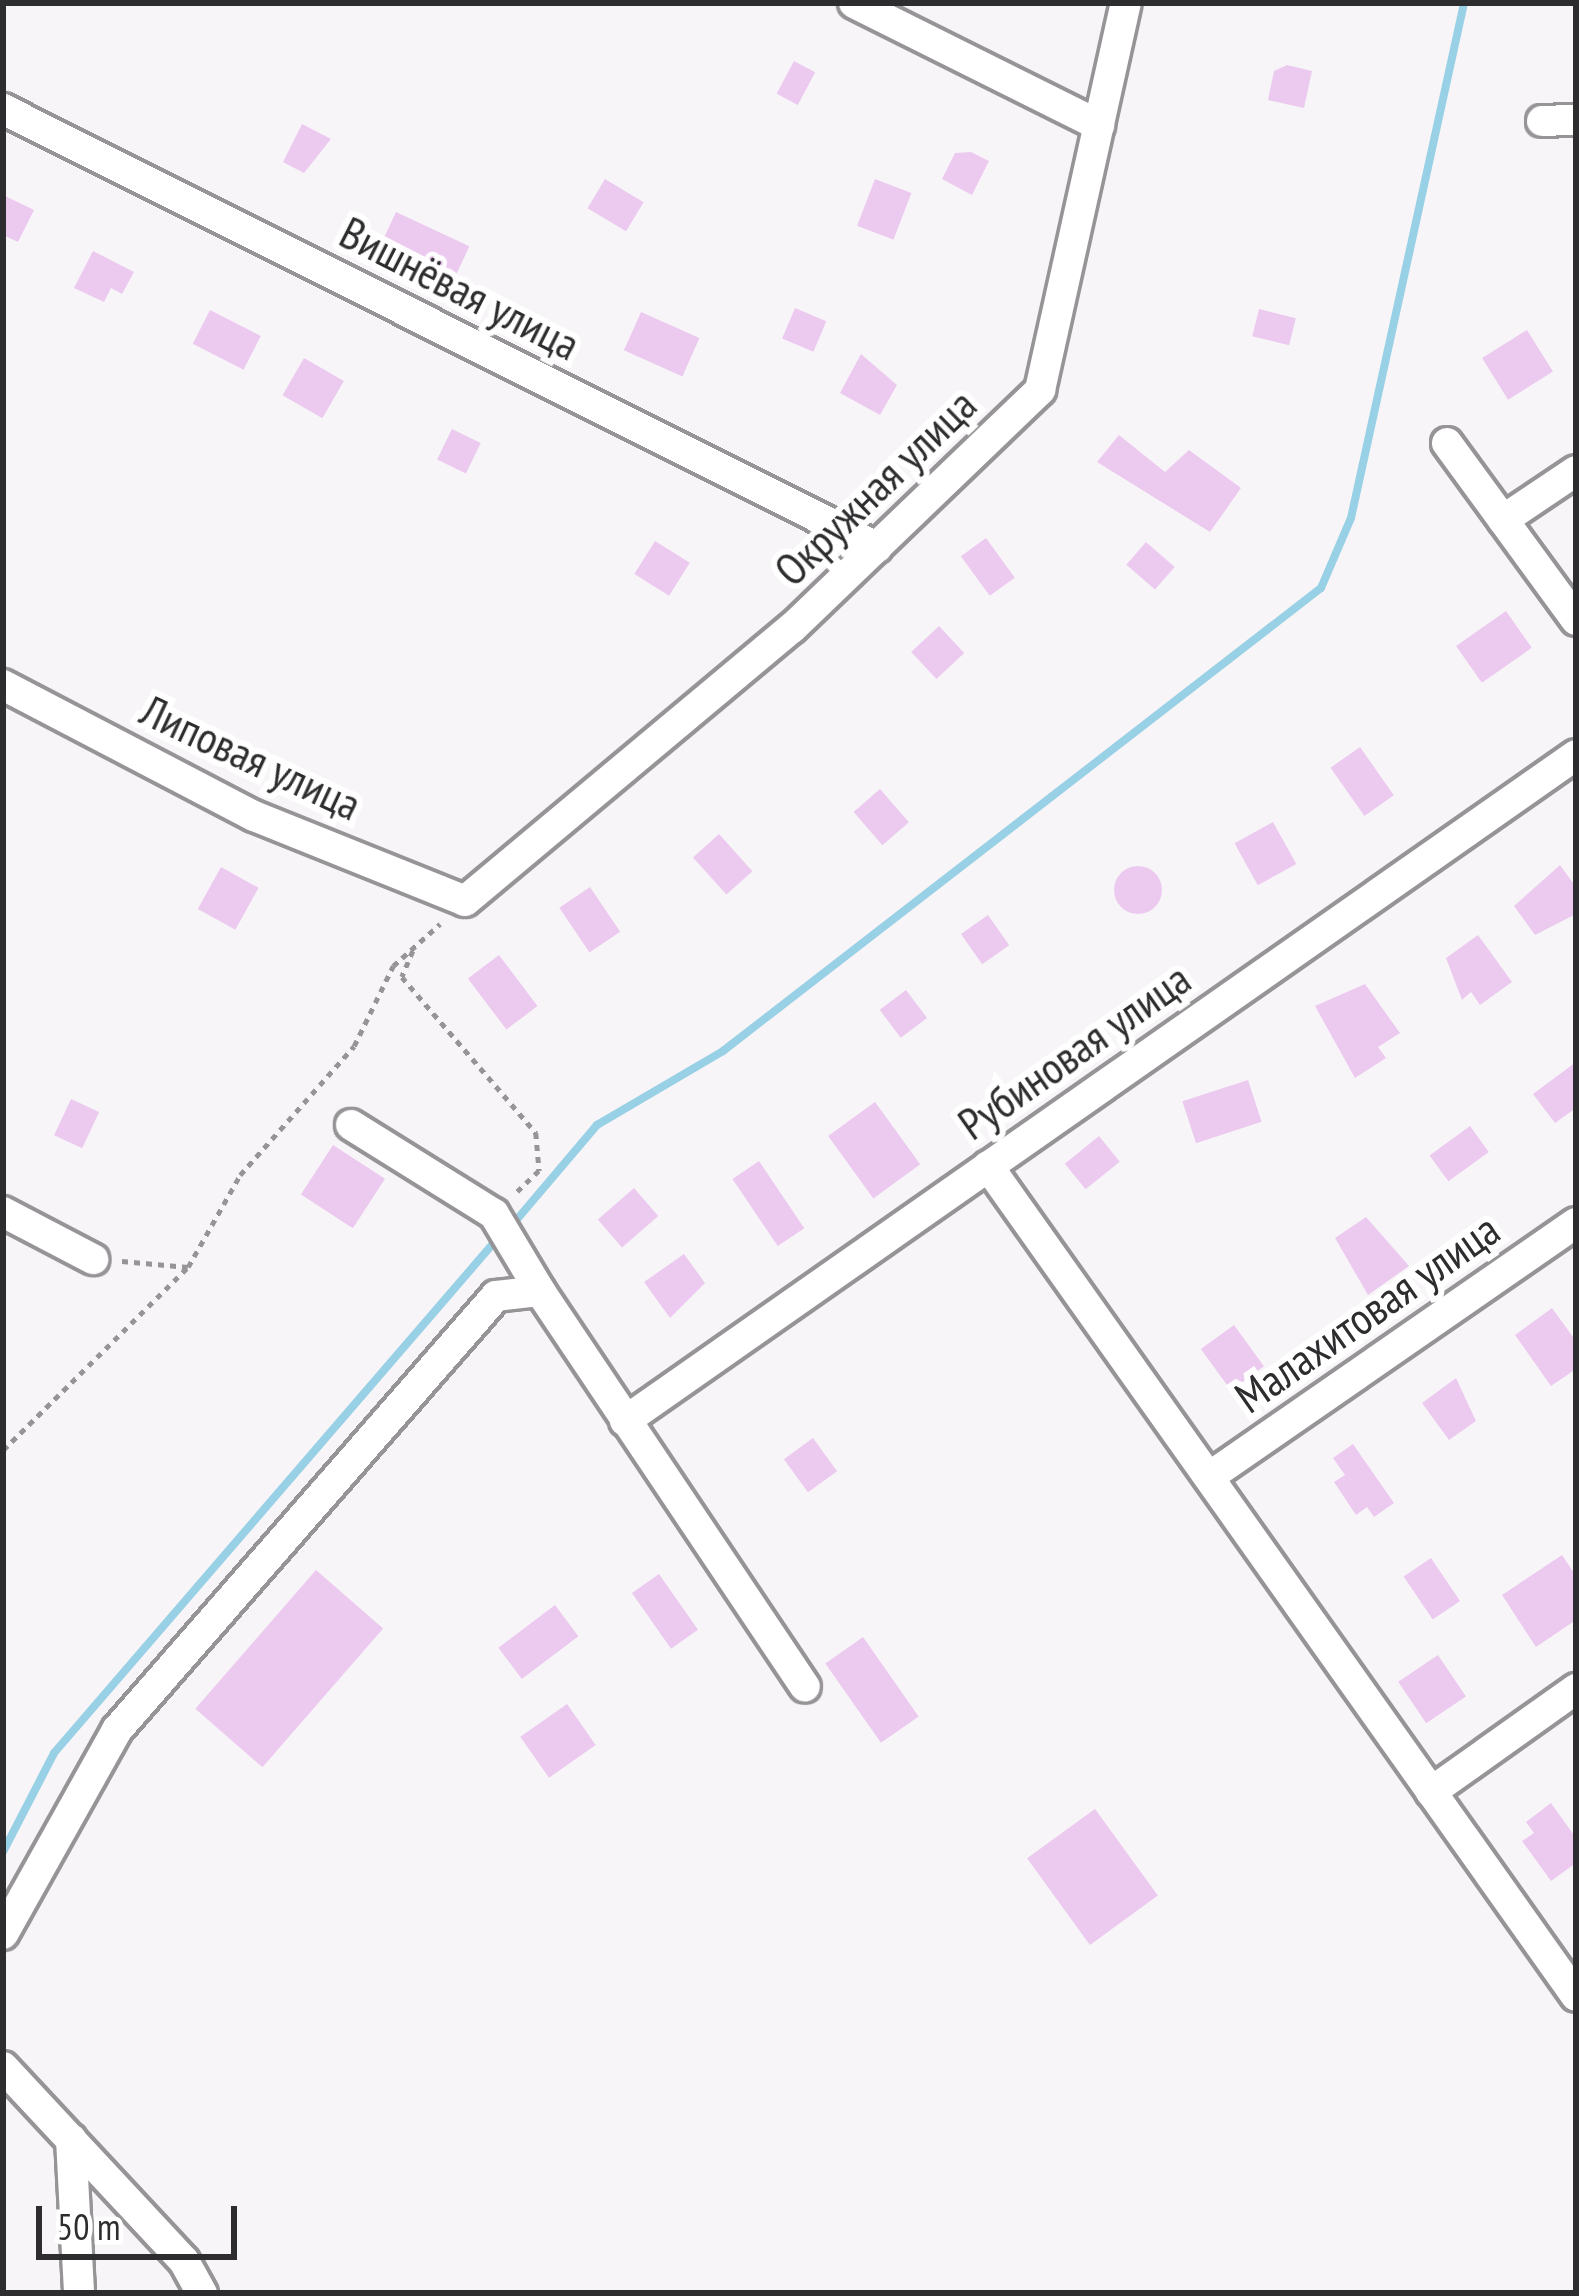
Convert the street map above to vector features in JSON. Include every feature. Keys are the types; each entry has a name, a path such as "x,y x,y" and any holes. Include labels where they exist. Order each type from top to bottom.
{"street":[{"path":"854,3 1099,125"},
{"name":"Окружная улица","path":"465,901 878,547 1040,390 1126,3"},
{"name":"Вишнёвая улица","path":"3,109 878,547"},
{"path":"1542,122 1576,120"},
{"path":"1447,443 1576,620"},
{"path":"1503,520 1576,471"},
{"name":"Липовая улица","path":"3,685 254,816 465,901"},
{"name":"Рубиновая улица","path":"625,1421 1576,755"},
{"path":"351,1126 494,1214 540,1292 805,1687"},
{"path":"988,1166 1576,1996"},
{"path":"3,1212 93,1258"},
{"name":"Малахитовая улица","path":"1209,1477 1576,1223"},
{"path":"3,1934 118,1730 496,1296 540,1292"},
{"path":"1432,1792 1576,1690"},
{"path":"3,2067 202,2293"},
{"path":"71,2140 79,2293"}],"path":[{"path":"3,1450 188,1267 240,1175 354,1046 392,966 465,901"},
{"path":"416,945 402,977 536,1133 539,1171 494,1214"},
{"path":"93,1258 188,1267"}],"building":[{"path":"794,61 815,72 798,105 777,94"},
{"path":"1287,65 1312,71 1304,108 1268,100 1274,71"},
{"path":"302,124 331,139 304,173 283,162"},
{"path":"971,152 989,161 972,195 942,179 955,153"},
{"path":"605,179 644,202 626,231 587,208"},
{"path":"875,179 911,193 893,240 857,226"},
{"path":"3,195 34,210 18,242 3,235"},
{"path":"396,212 469,246 453,282 380,247"},
{"path":"93,251 134,272 122,294 111,288 104,302 74,288"},
{"path":"795,308 826,321 813,352 782,338"},
{"path":"1259,309 1296,318 1289,345 1252,336"},
{"path":"210,310 261,336 244,370 193,344"},
{"path":"641,312 699,338 682,376 624,350"},
{"path":"1527,330 1553,372 1508,400 1482,358"},
{"path":"861,354 897,385 880,415 840,393"},
{"path":"304,358 344,381 322,418 282,395"},
{"path":"452,429 481,443 466,474 437,460"},
{"path":"1119,435 1165,472 1189,450 1241,488 1210,532 1097,462"},
{"path":"986,538 1015,578 990,596 961,556"},
{"path":"655,541 690,563 669,596 634,574"},
{"path":"1146,542 1175,567 1155,590 1126,565"},
{"path":"1506,611 1532,648 1482,683 1456,646"},
{"path":"939,626 964,653 936,679 911,652"},
{"path":"1360,747 1394,795 1364,816 1331,768"},
{"path":"880,789 909,822 882,845 854,812"},
{"path":"1273,822 1296,864 1258,885 1235,843"},
{"path":"719,834 752,871 726,895 693,857"},
{"path":"1560,865 1576,887 1576,914 1535,935 1514,906"},
{"path":"1138,866 1155,873 1162,890 1155,907 1138,914 1121,907 1114,890 1121,873"},
{"path":"221,867 259,888 235,930 198,909"},
{"path":"590,887 620,932 590,952 559,908"},
{"path":"988,915 1009,945 982,964 961,934"},
{"path":"1478,935 1512,982 1480,1005 1471,992 1462,1000 1446,958"},
{"path":"499,955 538,1006 506,1030 468,978"},
{"path":"1365,984 1400,1033 1378,1047 1386,1058 1355,1078 1315,1006"},
{"path":"906,990 927,1018 901,1038 880,1010"},
{"path":"1576,1062 1576,1108 1555,1123 1533,1094"},
{"path":"1248,1080 1262,1122 1196,1143 1182,1101"},
{"path":"71,1099 99,1112 82,1148 54,1135"},
{"path":"875,1102 920,1164 873,1198 828,1136"},
{"path":"1470,1126 1489,1152 1448,1181 1430,1155"},
{"path":"1099,1136 1120,1162 1086,1189 1065,1164"},
{"path":"333,1145 385,1179 353,1228 301,1194"},
{"path":"759,1161 804,1228 778,1246 732,1179"},
{"path":"634,1188 658,1216 622,1247 598,1219"},
{"path":"1366,1217 1409,1266 1368,1295 1335,1238"},
{"path":"684,1254 705,1283 670,1318 644,1282"},
{"path":"1552,1308 1576,1341 1576,1369 1551,1386 1515,1335"},
{"path":"1234,1325 1264,1366 1231,1390 1201,1349"},
{"path":"1456,1378 1476,1421 1449,1440 1422,1403"},
{"path":"813,1438 837,1471 808,1492 784,1459"},
{"path":"1353,1444 1394,1503 1374,1517 1367,1507 1356,1515 1334,1482 1345,1475 1333,1458"},
{"path":"1562,1555 1576,1576 1576,1620 1536,1647 1502,1595"},
{"path":"1431,1558 1460,1601 1433,1620 1404,1576"},
{"path":"316,1570 383,1628 262,1767 195,1709"},
{"path":"659,1574 698,1630 671,1649 632,1593"},
{"path":"555,1605 578,1636 522,1679 498,1648"},
{"path":"863,1637 919,1716 881,1743 825,1663"},
{"path":"1438,1655 1466,1696 1426,1723 1398,1682"},
{"path":"567,1704 596,1745 549,1778 520,1737"},
{"path":"1551,1803 1576,1838 1576,1863 1551,1881 1522,1841 1534,1833 1526,1822"},
{"path":"1095,1809 1158,1896 1090,1945 1027,1858"}],"waterway":[{"path":"513,1224 597,1125 723,1051 1321,588 1351,518 1464,3"},
{"path":"3,1852 54,1753 497,1239"}]}
